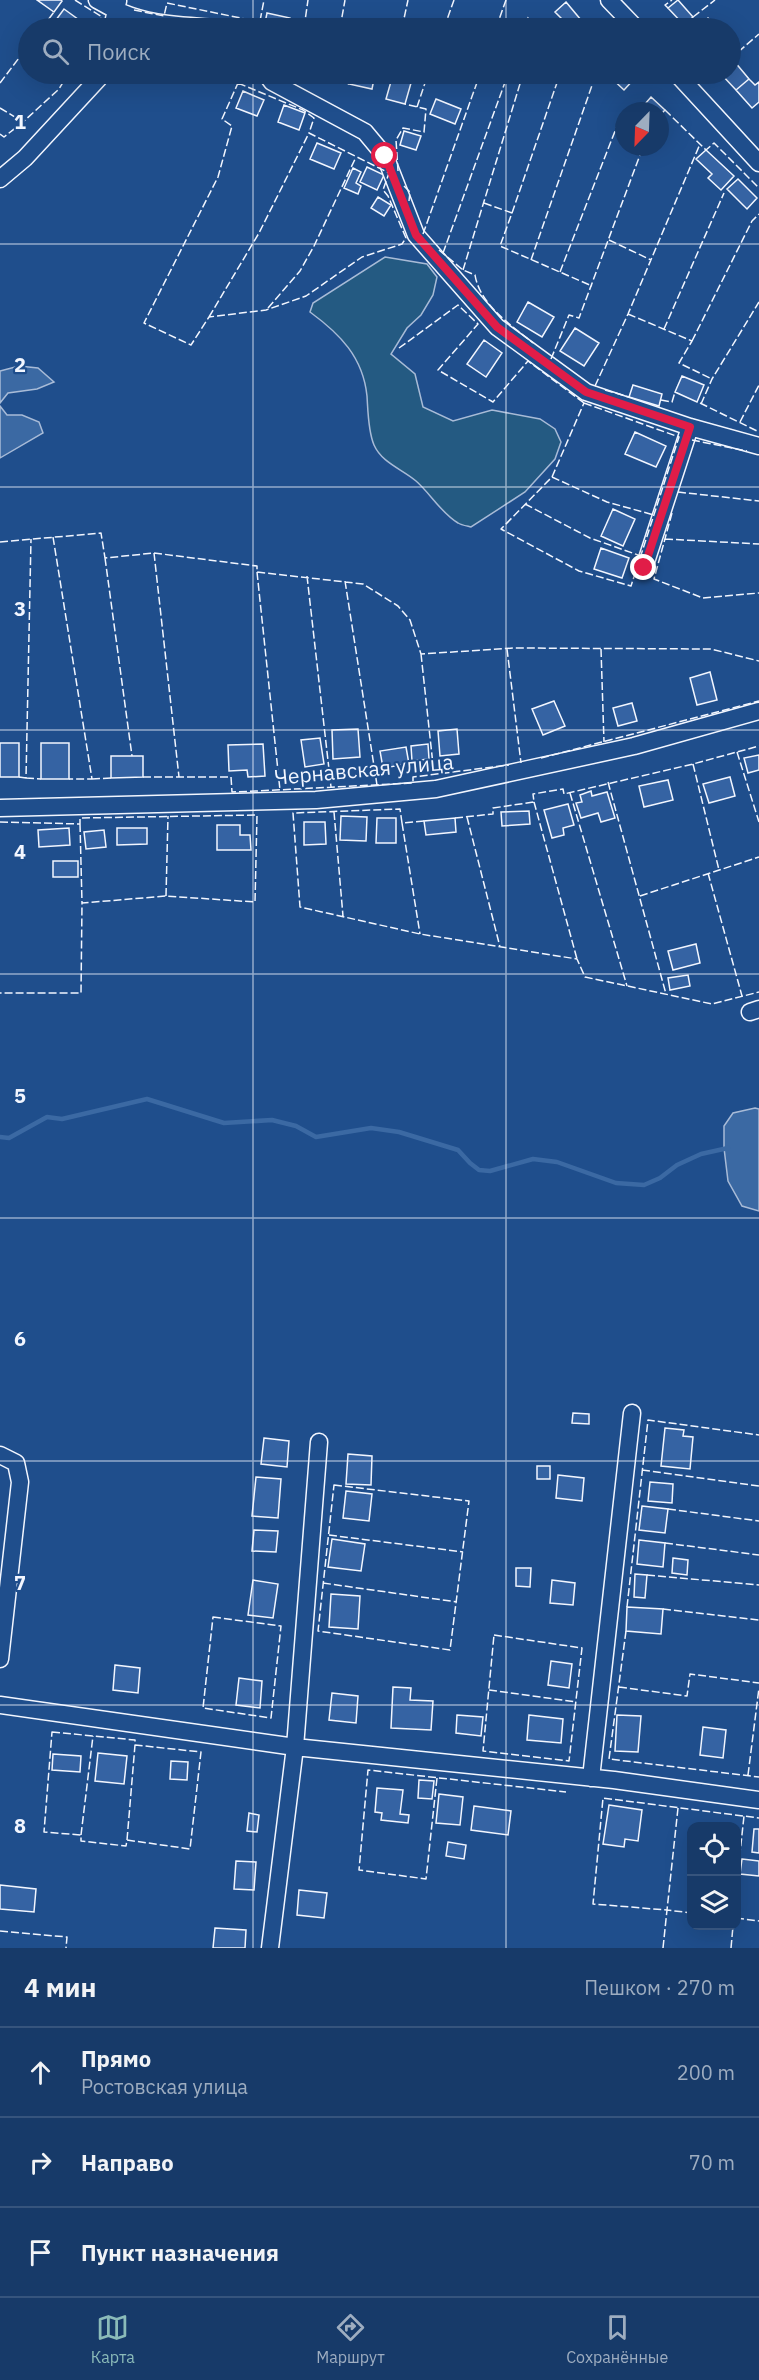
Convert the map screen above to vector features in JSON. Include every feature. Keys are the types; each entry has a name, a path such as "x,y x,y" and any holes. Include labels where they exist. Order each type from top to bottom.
{"street":[{"path":"97,0 118,6 140,18"},
{"path":"609,0 626,18"},
{"path":"0,179 25,158 93,84"},
{"path":"276,84 365,132 385,156 416,235 497,327 586,392 690,427 759,446"},
{"path":"686,84 759,162"},
{"path":"644,568 690,427"},
{"name":"Чернавская улица","path":"0,808 316,800 436,789 634,746 759,711"},
{"path":"591,1778 632,1413"},
{"path":"270,1948 295,1747 319,1442"},
{"path":"0,1455 16,1463 21,1482 0,1659"},
{"path":"0,1705 295,1747 591,1778 759,1800"}],"shaded area":[{"path":"385,257 427,264 437,277 433,295 421,315 407,328 391,354 415,374 423,407 453,421 492,410 540,419 555,429 561,442 555,459 525,492 471,527 459,524 452,519 416,481 382,457 374,445 371,434 365,382 361,370 340,338 310,312 313,303"},
{"path":"19,366 38,368 54,382 37,389 8,393 0,403 0,371"},
{"path":"0,406 7,415 22,415 39,422 43,433 0,458"},
{"path":"759,1109 759,1211 742,1206 728,1181 724,1148 724,1126 733,1113"}],"building":[{"path":"37,0 61,0 62,1 54,12"},
{"path":"678,0 693,17 677,18 668,8"},
{"path":"566,2 579,18 561,18 555,12"},
{"path":"64,9 76,18 57,18"},
{"path":"267,13 290,18 266,18"},
{"path":"741,69 749,79 736,90 730,84 741,84"},
{"path":"749,79 755,85 759,82 759,102 752,108 736,90"},
{"path":"349,84 373,84 372,89"},
{"path":"390,84 411,84 405,104 386,99"},
{"path":"618,84 630,84 624,90"},
{"path":"243,91 264,100 257,116 236,108"},
{"path":"651,97 656,102 647,102"},
{"path":"436,99 461,109 455,124 430,114"},
{"path":"284,105 305,113 299,130 278,122"},
{"path":"404,131 421,136 416,150 400,145"},
{"path":"317,143 341,153 334,169 310,159"},
{"path":"706,150 734,176 721,190 708,178 712,174 696,159"},
{"path":"367,167 384,175 377,190 360,182"},
{"path":"353,168 361,172 356,183 361,186 358,194 344,188"},
{"path":"738,179 757,198 747,209 727,189"},
{"path":"378,197 391,205 384,216 371,208"},
{"path":"528,302 554,317 542,337 517,322"},
{"path":"575,328 599,343 584,366 560,351"},
{"path":"484,340 502,353 486,377 467,364"},
{"path":"682,376 704,385 697,402 675,392"},
{"path":"633,385 662,394 659,406 629,397"},
{"path":"635,432 666,446 656,467 625,454"},
{"path":"613,509 635,519 623,546 601,536"},
{"path":"601,548 629,558 622,578 594,569"},
{"path":"710,672 717,700 697,705 690,678"},
{"path":"554,701 565,726 543,735 532,709"},
{"path":"632,703 637,721 618,726 613,708"},
{"path":"358,729 360,757 333,759 332,730"},
{"path":"457,729 459,754 440,756 438,731"},
{"path":"320,738 324,764 305,767 301,740"},
{"path":"0,743 19,743 19,777 0,777"},
{"path":"41,743 69,743 69,779 41,779"},
{"path":"263,744 265,776 248,777 247,770 229,771 228,745"},
{"path":"428,744 429,759 412,761 411,746"},
{"path":"406,747 409,764 383,768 380,751"},
{"path":"759,755 759,770 748,773 744,758"},
{"path":"111,756 143,756 143,777 111,778"},
{"path":"730,777 735,796 709,803 703,784"},
{"path":"668,780 673,800 644,807 639,786"},
{"path":"591,791 592,796 607,792 615,818 601,822 598,813 581,818 576,803 582,802 580,795"},
{"path":"568,804 574,825 563,828 564,835 552,838 544,810"},
{"path":"529,811 530,824 502,826 501,812"},
{"path":"341,816 367,817 366,841 340,840"},
{"path":"377,818 396,818 396,843 376,843"},
{"path":"455,818 456,832 426,835 424,821"},
{"path":"304,822 325,822 326,844 304,845"},
{"path":"217,825 240,825 240,835 250,835 251,850 217,850"},
{"path":"69,828 70,845 39,847 38,830"},
{"path":"117,828 147,828 147,844 117,845"},
{"path":"104,830 106,847 86,849 84,832"},
{"path":"53,861 78,861 78,877 53,877"},
{"path":"696,944 700,963 673,970 668,951"},
{"path":"688,975 690,986 670,990 668,978"},
{"path":"573,1413 589,1414 589,1424 572,1423"},
{"path":"665,1428 684,1430 683,1436 693,1437 690,1469 661,1466"},
{"path":"264,1438 289,1441 287,1467 261,1464"},
{"path":"348,1454 372,1456 371,1485 346,1484"},
{"path":"537,1466 550,1466 550,1479 537,1479"},
{"path":"558,1475 584,1478 582,1501 556,1498"},
{"path":"256,1477 281,1479 278,1518 252,1516"},
{"path":"650,1482 673,1484 672,1503 648,1501"},
{"path":"346,1491 372,1494 369,1521 343,1518"},
{"path":"642,1506 668,1509 665,1533 639,1530"},
{"path":"254,1530 278,1531 276,1552 252,1551"},
{"path":"332,1539 365,1544 361,1571 328,1567"},
{"path":"639,1540 665,1543 663,1567 637,1564"},
{"path":"673,1558 688,1560 687,1575 672,1573"},
{"path":"516,1568 531,1568 530,1587 516,1586"},
{"path":"635,1574 647,1575 645,1598 634,1597"},
{"path":"253,1580 278,1584 273,1618 248,1615"},
{"path":"552,1580 575,1583 573,1605 550,1603"},
{"path":"331,1594 360,1596 358,1629 329,1627"},
{"path":"627,1607 663,1609 661,1634 626,1631"},
{"path":"551,1661 572,1664 569,1688 548,1685"},
{"path":"115,1665 140,1668 138,1693 113,1690"},
{"path":"239,1678 262,1681 260,1708 236,1705"},
{"path":"393,1687 411,1688 410,1700 433,1701 431,1730 391,1728"},
{"path":"332,1693 358,1696 356,1723 329,1720"},
{"path":"457,1715 483,1717 481,1736 456,1733"},
{"path":"529,1715 563,1719 561,1743 527,1740"},
{"path":"617,1715 641,1716 638,1752 615,1751"},
{"path":"703,1727 726,1730 723,1758 700,1755"},
{"path":"98,1753 127,1756 124,1784 95,1781"},
{"path":"53,1754 81,1756 80,1772 52,1770"},
{"path":"171,1761 188,1762 187,1780 170,1779"},
{"path":"419,1780 434,1781 432,1799 418,1798"},
{"path":"377,1788 403,1790 400,1814 409,1815 408,1823 381,1820 382,1813 375,1812"},
{"path":"439,1794 463,1797 460,1825 436,1823"},
{"path":"609,1805 642,1810 638,1841 625,1839 624,1847 603,1844"},
{"path":"474,1806 511,1811 508,1835 471,1830"},
{"path":"249,1813 259,1815 257,1832 247,1831"},
{"path":"754,1829 759,1829 759,1853 752,1852"},
{"path":"448,1842 466,1845 464,1859 446,1856"},
{"path":"742,1859 759,1861 759,1876 741,1874"},
{"path":"236,1861 256,1862 254,1890 234,1889"},
{"path":"0,1885 36,1889 34,1912 0,1909"},
{"path":"299,1890 327,1893 324,1918 297,1915"},
{"path":"215,1928 246,1930 245,1948 213,1948"}],"waterway":[{"path":"0,1137 9,1138 47,1117 62,1119 147,1099 224,1123 272,1120 296,1126 316,1137 371,1128 399,1132 458,1150 479,1170 490,1171 533,1159 557,1162 616,1183 644,1185 660,1178 677,1165 701,1154 728,1148"}],"fence":[{"path":"75,0 101,18"},
{"path":"261,18 264,0"},
{"path":"305,18 308,0"},
{"path":"342,18 345,0"},
{"path":"404,18 408,0"},
{"path":"448,18 454,0"},
{"path":"500,18 506,0"},
{"path":"668,8 665,5 672,0"},
{"path":"693,17 715,0"},
{"path":"134,10 164,16 167,3 240,18"},
{"path":"50,18 54,12"},
{"path":"741,50 759,34"},
{"path":"0,83 18,59"},
{"path":"0,108 23,122 62,84"},
{"path":"238,84 222,119 232,126 218,177 144,323 191,345 209,317 266,310 306,296 362,257 402,244 406,238 388,196 383,190 389,173 309,133 314,118 303,110 240,84"},
{"path":"417,107 425,84"},
{"path":"423,234 476,84"},
{"path":"443,253 504,84"},
{"path":"463,270 520,84"},
{"path":"512,213 557,84"},
{"path":"531,260 593,84"},
{"path":"398,171 396,140 403,128 424,132 426,109 405,104"},
{"path":"669,114 706,150 714,143 759,188"},
{"path":"0,134 4,137 23,122"},
{"path":"560,272 615,131"},
{"path":"209,317 259,233 309,133"},
{"path":"595,386 700,144"},
{"path":"551,359 569,315 579,318 640,156"},
{"path":"268,308 300,271 356,157"},
{"path":"404,186 410,192 409,201"},
{"path":"664,329 724,193"},
{"path":"484,203 512,213 500,246 592,286"},
{"path":"692,341 752,221 759,214"},
{"path":"609,240 651,260"},
{"path":"439,250 463,270 475,275 478,286 490,305 533,343"},
{"path":"701,404 712,379 759,302"},
{"path":"399,348 458,305 478,324 438,370 493,402 528,361 584,403"},
{"path":"628,314 692,341 679,363 712,379"},
{"path":"740,422 759,385"},
{"path":"605,390 629,397"},
{"path":"661,400 672,402 675,392"},
{"path":"584,403 679,437 631,586 579,571 501,529 552,477 584,403"},
{"path":"700,403 759,432"},
{"path":"692,440 747,451"},
{"path":"552,477 607,502 654,515"},
{"path":"678,492 759,501"},
{"path":"525,504 590,538 641,556"},
{"path":"672,513 654,579 703,598 759,593"},
{"path":"0,542 101,533 105,558 154,553 257,566 257,572 363,584 398,606 410,620 421,654 514,648 711,649 759,661"},
{"path":"53,537 92,779 69,779"},
{"path":"19,777 26,778 31,539"},
{"path":"665,539 759,544"},
{"path":"154,553 179,777"},
{"path":"105,558 132,756"},
{"path":"257,572 280,790"},
{"path":"307,576 331,787"},
{"path":"345,581 377,785"},
{"path":"507,649 521,763"},
{"path":"601,649 604,742"},
{"path":"421,654 434,774"},
{"path":"541,758 759,701"},
{"path":"455,818 493,814 493,808 534,802 533,794 563,789 564,794 759,746"},
{"path":"737,752 759,822"},
{"path":"693,764 719,870"},
{"path":"143,777 231,777 232,792 413,783 413,777 509,765"},
{"path":"26,778 41,779"},
{"path":"92,779 111,778"},
{"path":"608,782 666,994"},
{"path":"570,793 627,986"},
{"path":"534,802 577,959"},
{"path":"424,821 402,823 400,809 293,813 300,907 420,934 577,959 585,977 712,1004 759,992"},
{"path":"334,812 343,916"},
{"path":"0,822 80,824 80,818 257,815 255,902 166,896 82,903 81,993 0,993"},
{"path":"166,896 168,816"},
{"path":"467,817 500,947"},
{"path":"402,823 420,934"},
{"path":"80,824 82,903"},
{"path":"640,896 759,857"},
{"path":"708,873 742,996"},
{"path":"627,1607 648,1420 759,1435"},
{"path":"642,1470 759,1486"},
{"path":"334,1485 469,1501 450,1650 318,1631 334,1485"},
{"path":"668,1509 759,1521"},
{"path":"329,1535 463,1552"},
{"path":"665,1543 759,1555"},
{"path":"647,1575 759,1585"},
{"path":"323,1583 457,1602"},
{"path":"663,1609 759,1620"},
{"path":"213,1617 281,1626 271,1718 203,1708 213,1617"},
{"path":"626,1631 609,1759 759,1777"},
{"path":"494,1635 582,1648 569,1761 483,1751 494,1635"},
{"path":"619,1687 687,1696 690,1674 759,1683"},
{"path":"748,1775 759,1688"},
{"path":"489,1690 576,1702"},
{"path":"52,1732 135,1740 135,1745 201,1752 190,1849 127,1840 126,1846 81,1841 81,1835 44,1832 52,1732"},
{"path":"81,1835 93,1736"},
{"path":"127,1840 135,1745"},
{"path":"437,1778 426,1879 359,1870 368,1770 566,1792"},
{"path":"663,1948 667,1910 593,1904 603,1798 759,1818"},
{"path":"678,1808 667,1910 687,1912"},
{"path":"738,1876 744,1816"},
{"path":"741,1919 759,1921"},
{"path":"731,1948 733,1930"},
{"path":"0,1931 67,1937 66,1948"}],"route":[{"path":"385,156 416,235 497,327 586,392 690,427 667,505 644,568"}]}
